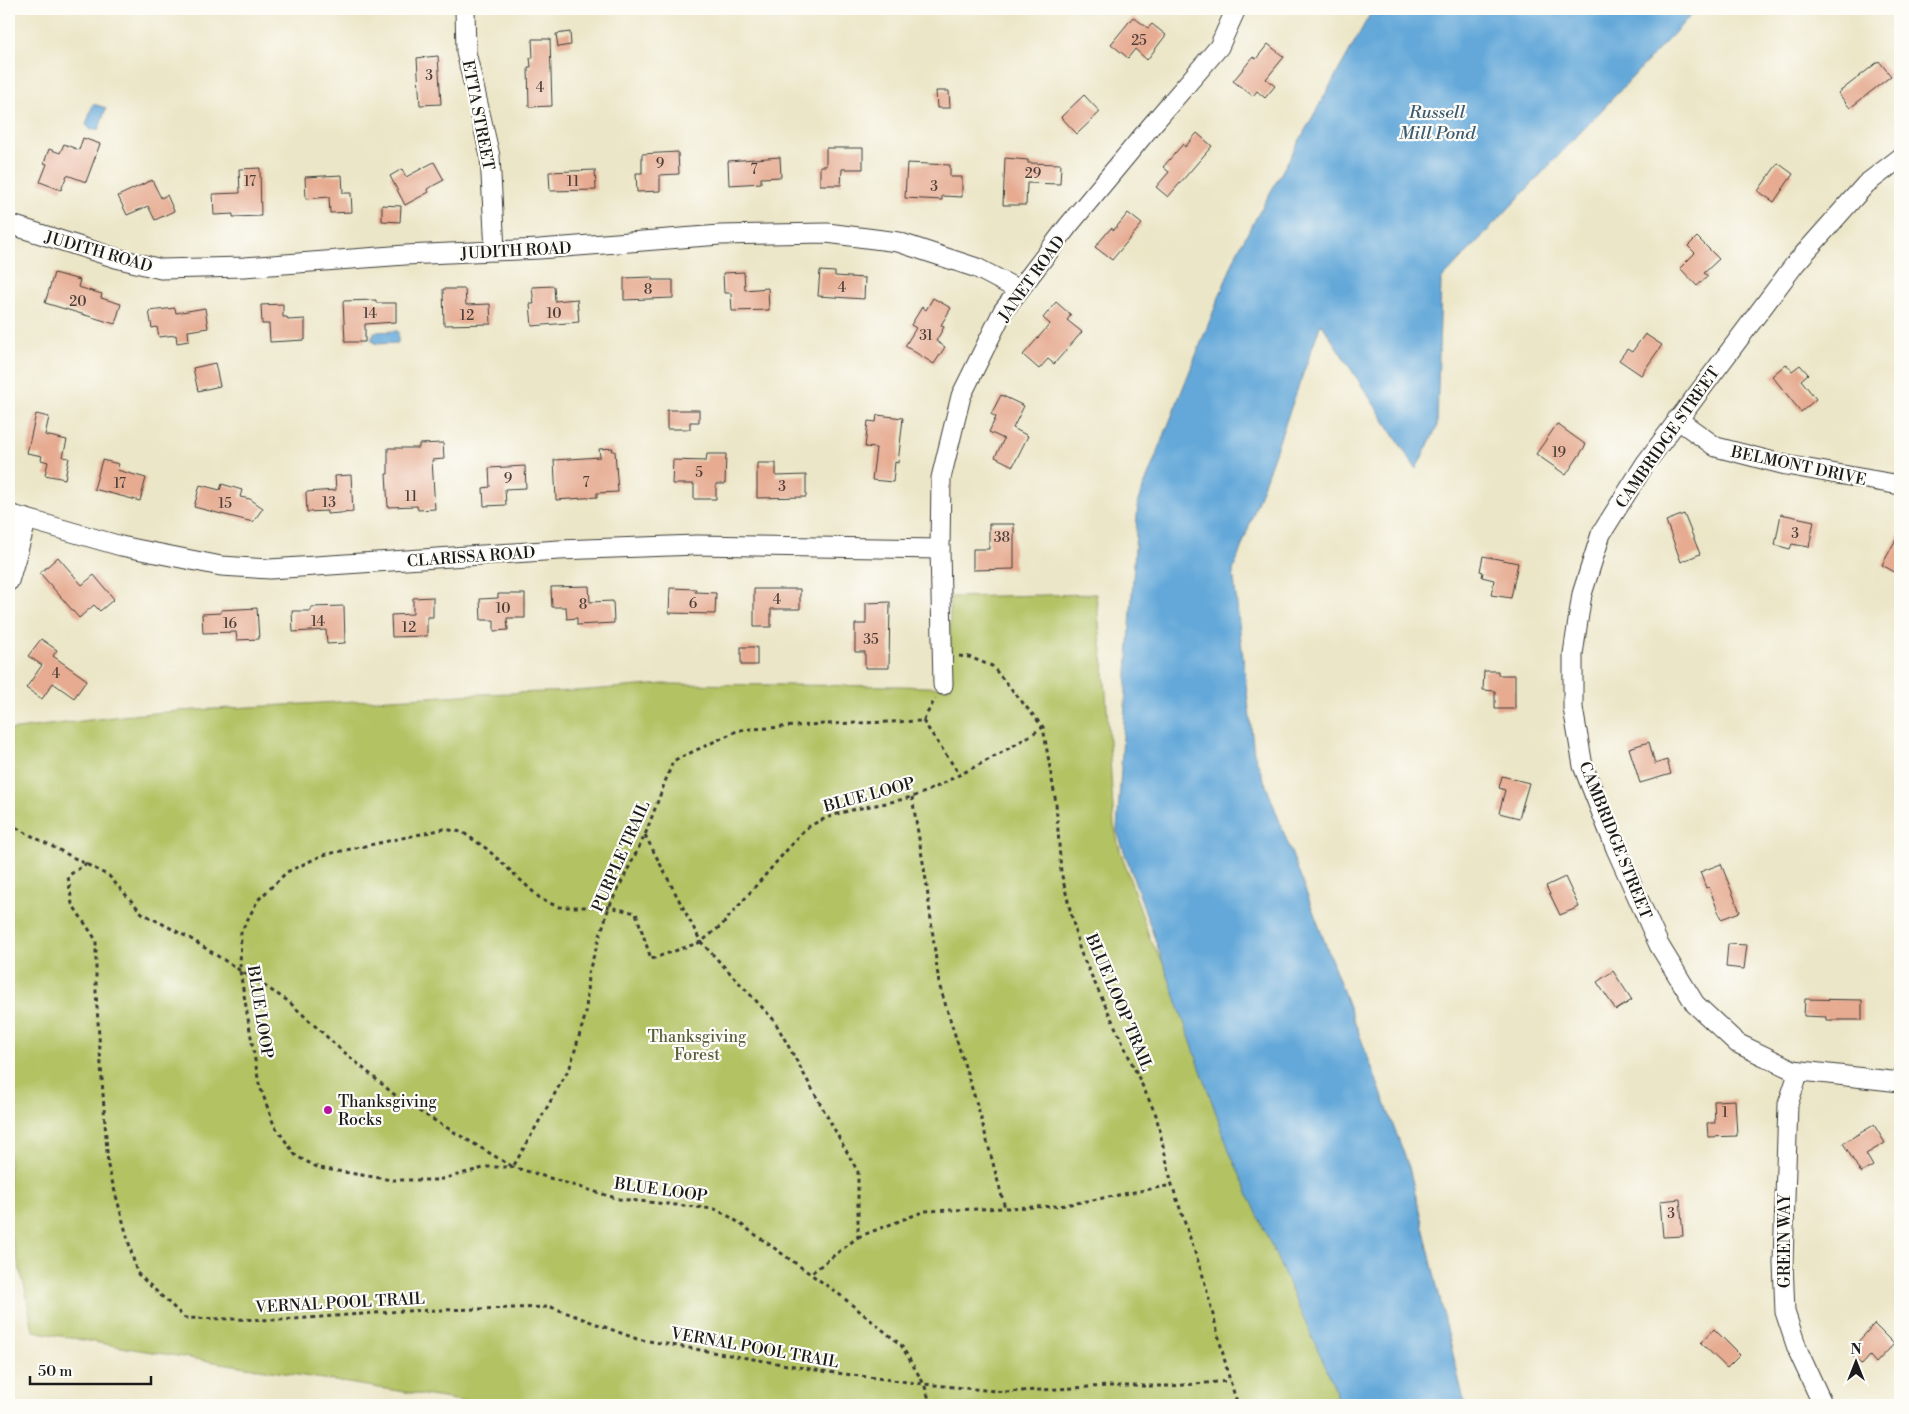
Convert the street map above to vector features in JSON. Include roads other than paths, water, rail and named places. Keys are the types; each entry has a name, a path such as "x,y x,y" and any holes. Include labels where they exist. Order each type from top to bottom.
{"street":[{"name":"ETTA STREET","path":"465,9 466,52 490,156 495,251"},
{"name":"JANET ROAD","path":"943,686 940,549 941,478 961,396 1003,311 1068,226 1150,126 1219,47 1236,9"},
{"name":"CAMBRIDGE STREET","path":"1900,158 1866,184 1796,264 1677,419 1645,464 1601,534 1582,594 1573,654 1573,708 1584,766 1616,849 1660,944 1695,1004 1737,1043 1793,1070 1900,1082"},
{"name":"JUDITH ROAD","path":"9,224 116,258 161,269 244,267 720,235 827,233 898,242 977,268 1019,290"},
{"name":"BELMONT DRIVE","path":"1677,419 1716,447 1786,465 1900,485"},
{"name":"CLARISSA ROAD","path":"9,514 121,546 221,566 270,569 559,550 678,546 940,549"},
{"path":"9,581 27,519"},
{"name":"GREEN WAY","path":"1799,1071 1788,1104 1782,1262 1785,1312 1798,1351 1823,1405"}],"water":[{"name":"Russell Mill Pond","path":"1373,9 1697,9 1441,280 1437,427 1416,469 1321,323 1233,571 1254,753 1409,1167 1465,1405 1337,1405 1335,1388 1230,1153 1117,831 1138,501 1237,252"},
{"path":"93,104 106,108 99,129 91,130 86,125"},
{"path":"398,331 398,343 375,344 372,341 374,332"}],"place":[{"name":"Thanksgiving Rocks","path":"328,1110"}],"park label":[{"name":"Thanksgiving Forest","path":"697,1045"}]}
